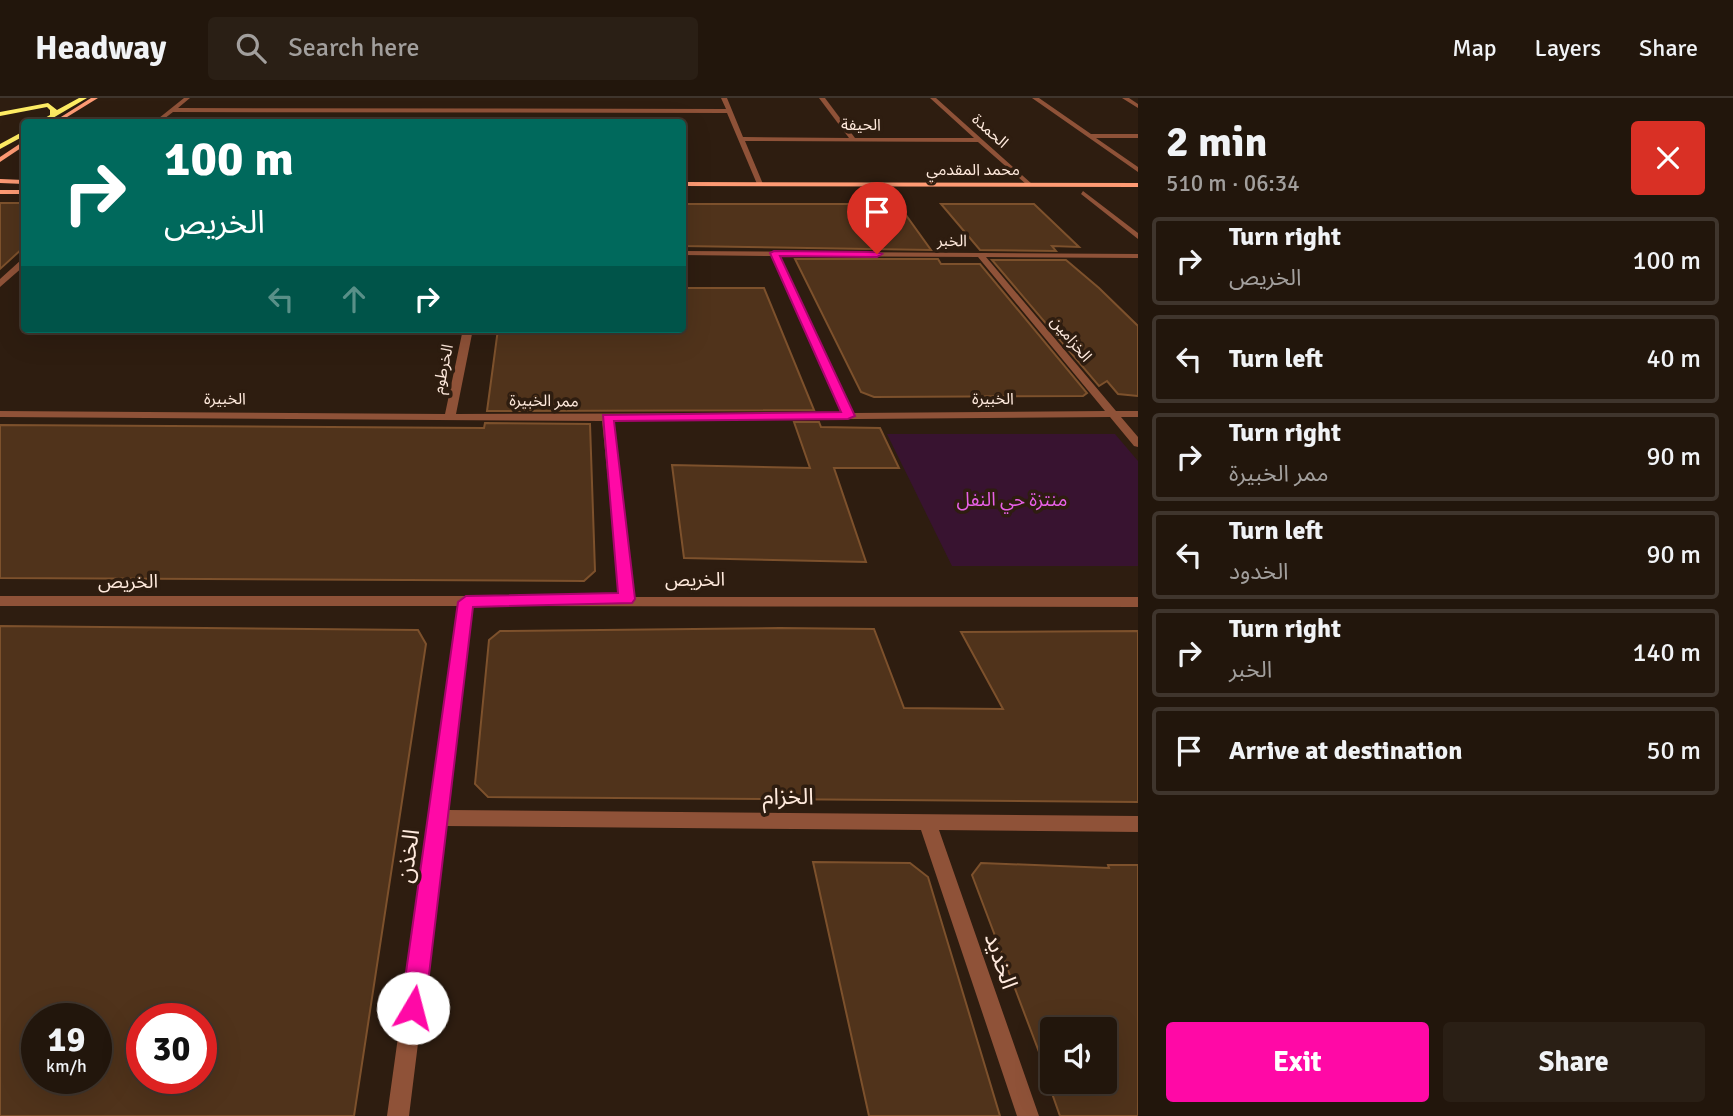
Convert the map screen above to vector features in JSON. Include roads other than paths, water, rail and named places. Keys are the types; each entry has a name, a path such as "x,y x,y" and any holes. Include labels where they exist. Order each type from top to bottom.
{"main road":[{"path":"1,115 28,98"},
{"path":"54,119 84,98"},
{"path":"1,115 44,105 53,107 54,119"},
{"path":"0,147 21,135"}],"street":[{"path":"54,119 95,98"},
{"path":"161,119 187,98"},
{"path":"437,110 442,98"},
{"path":"529,110 531,98"},
{"path":"724,98 760,184"},
{"path":"822,98 853,139"},
{"name":"الحمدة","path":"933,98 1030,184"},
{"path":"1035,98 1138,170"},
{"path":"1125,98 1136,103"},
{"path":"263,110 269,104"},
{"path":"173,110 730,111"},
{"path":"619,111 620,119"},
{"path":"1090,136 1138,136"},
{"name":"الحيفة","path":"742,139 979,140"},
{"path":"0,160 21,145"},
{"path":"0,181 21,184"},
{"name":"محمد المقدمي","path":"686,184 1138,185"},
{"path":"12,192 21,186"},
{"path":"0,192 21,192"},
{"name":"محمد المقدمي","path":"686,192 1138,193"},
{"path":"1083,193 1138,237"},
{"name":"الخبر","path":"686,253 1138,256"},
{"path":"774,253 848,416"},
{"name":"الخزامين","path":"980,256 1138,443"},
{"path":"0,284 21,265"},
{"name":"الخرطوم","path":"450,415 467,333"},
{"name":"الخبيرة","path":"0,414 450,415"},
{"name":"الخبيرة","path":"848,416 1138,414"},
{"name":"ممر الخبيرة","path":"450,415 607,418 848,416"},
{"path":"607,418 627,599"},
{"name":"الخريص","path":"0,601 466,602 627,599 1138,602"},
{"name":"الخذن","path":"398,1116 466,602"},
{"name":"الخزام","path":"438,818 1138,824"},
{"name":"الخديد","path":"927,822 1028,1116"}],"park label":[{"name":"منتزة حي النفل","path":"1012,500"}]}
